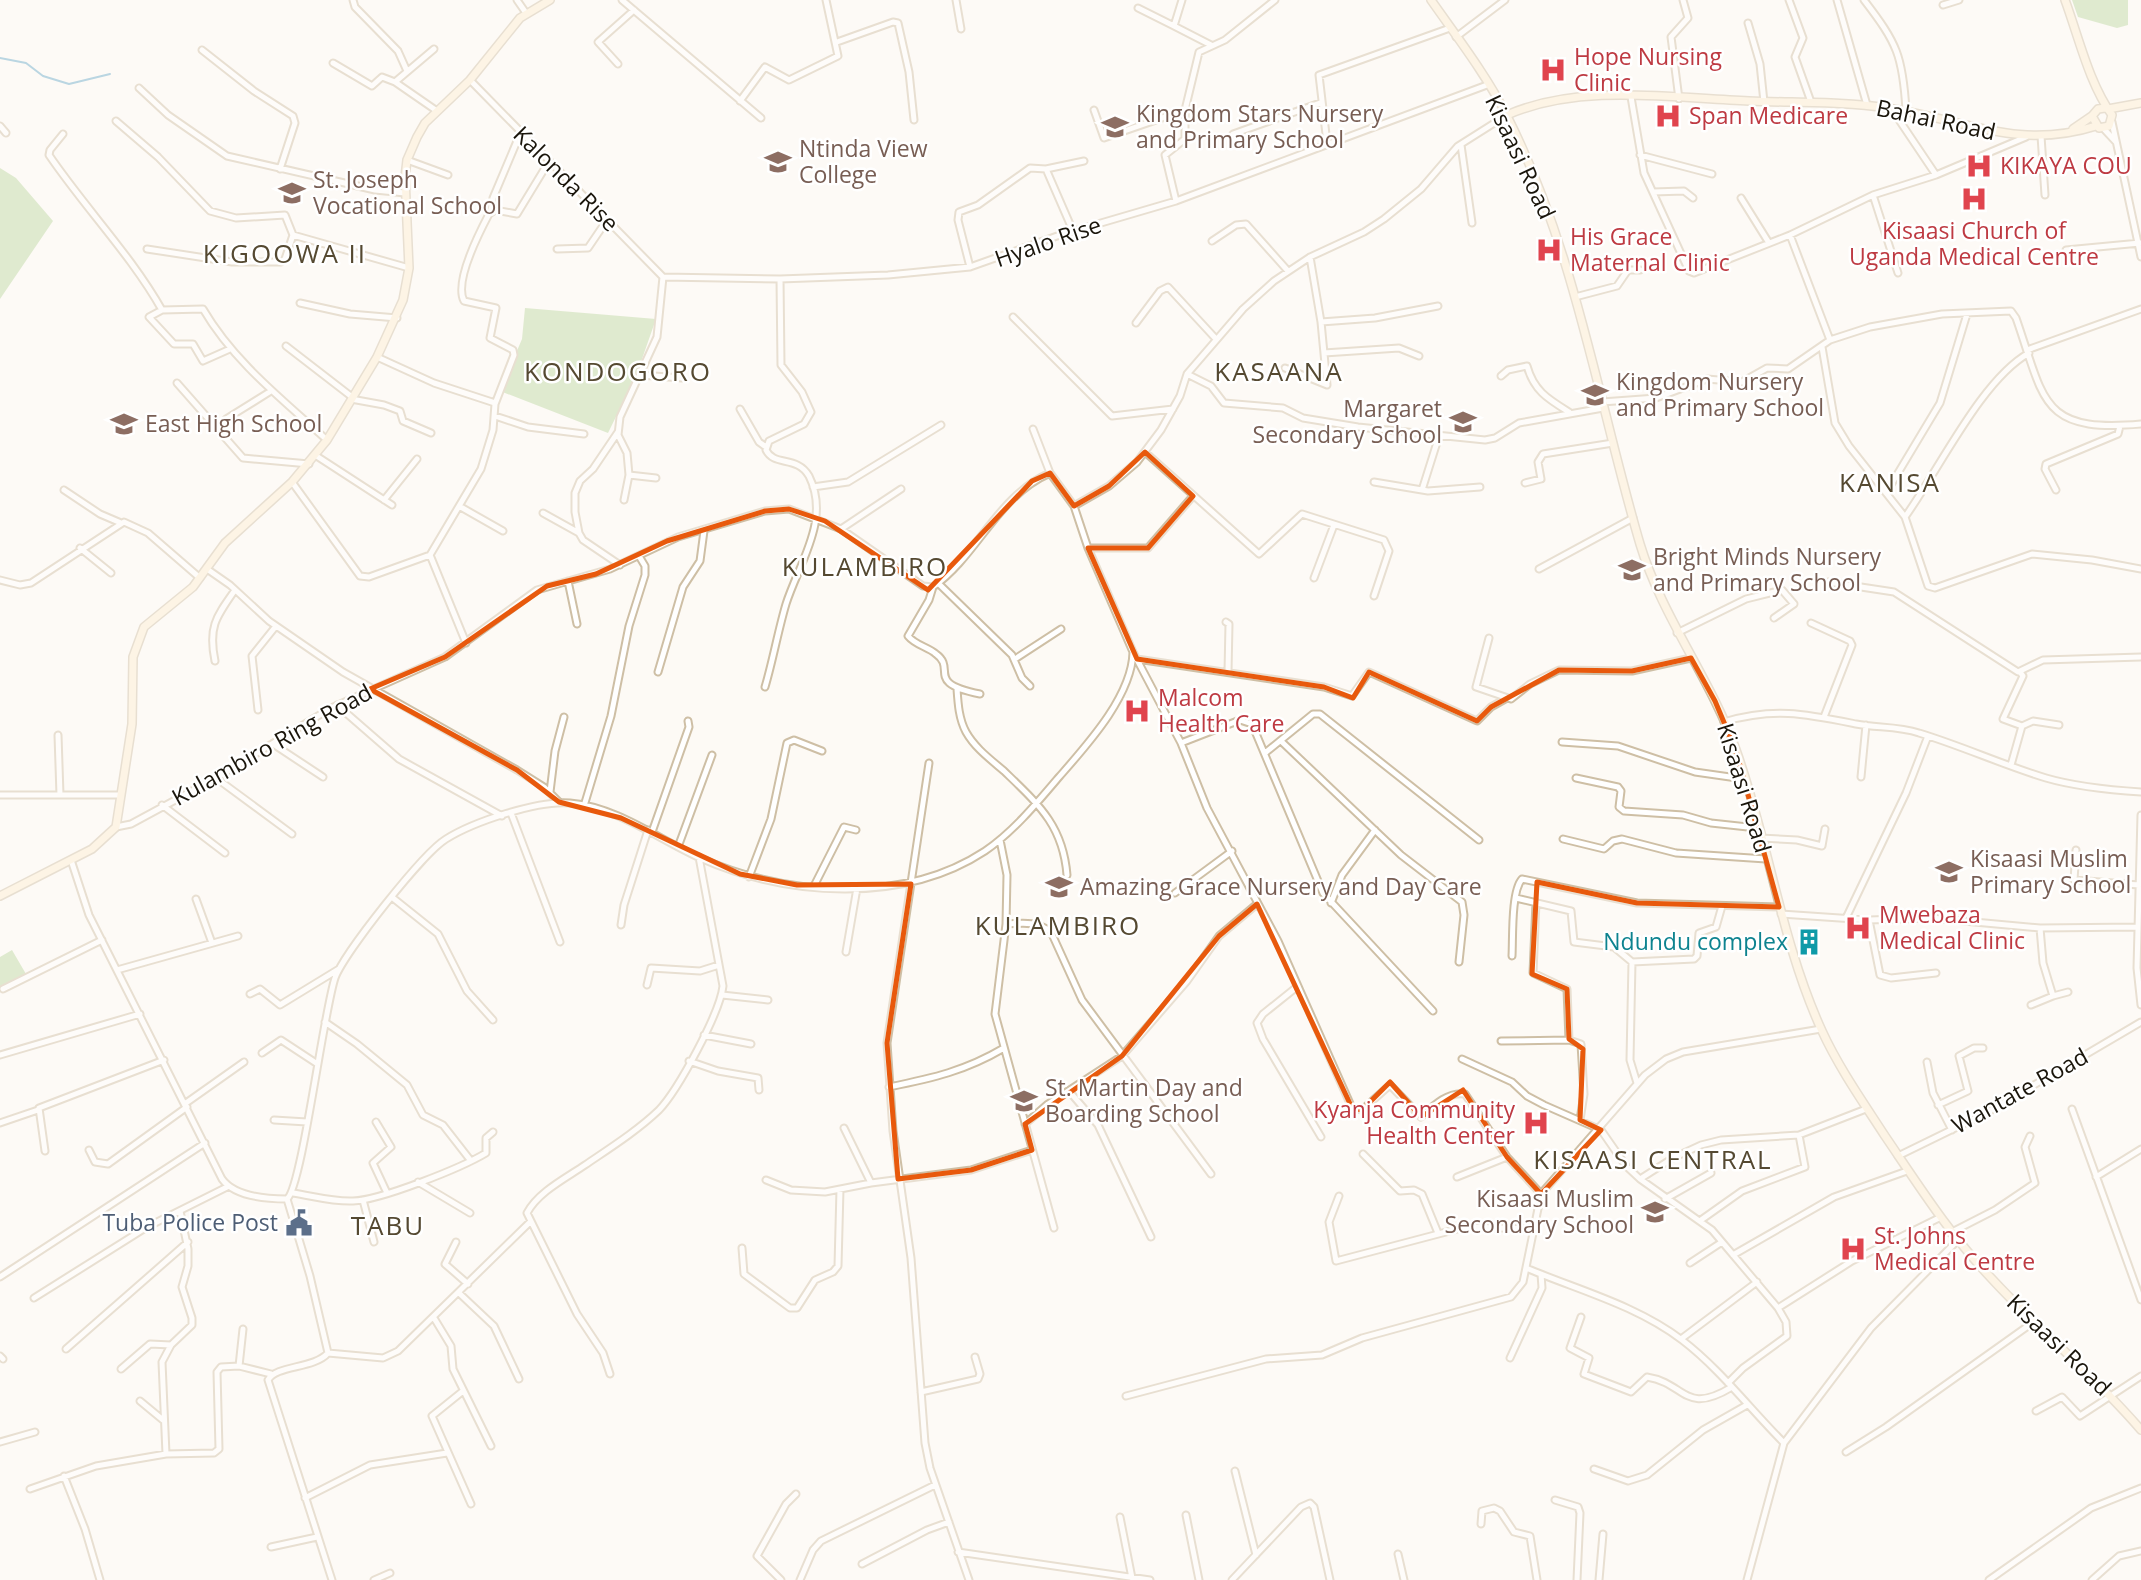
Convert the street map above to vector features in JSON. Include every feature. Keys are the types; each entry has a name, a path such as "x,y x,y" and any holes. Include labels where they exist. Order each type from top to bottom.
{"street":[{"path":"353,0 355,7 398,51 407,71"},
{"path":"517,0 526,13"},
{"path":"0,896 98,844 116,827 132,724 133,657 138,639 151,619 184,595 225,543 292,482 327,440 397,318 409,268 405,193 407,160 417,137 437,111 470,80 526,13 550,0"},
{"path":"622,0 761,118"},
{"path":"740,101 765,67 789,80 836,58 839,52 826,0"},
{"path":"956,0 961,29"},
{"path":"1174,26 1182,0"},
{"path":"1176,201 1164,157 1184,142 1185,110 1196,57 1203,48 1226,40 1275,0"},
{"name":"Kisaasi Road","path":"1431,0 1507,115 1561,250 1642,549 1677,633 1724,722 1744,779 1780,910 1821,1030 1866,1109 1957,1241 2111,1395 2141,1430"},
{"path":"1456,37 1505,0"},
{"path":"1679,99 1671,37 1688,18 1683,0"},
{"path":"1789,0 1803,38 1795,57 1811,102"},
{"path":"1837,0 1867,106"},
{"path":"1864,0 1891,37 1900,57 1906,111"},
{"path":"1943,5 1959,0"},
{"path":"2066,0 2096,89 2112,120 2141,257"},
{"path":"1138,8 1211,46"},
{"path":"618,64 598,42 634,10"},
{"path":"837,42 893,22 898,23 909,72 914,120"},
{"path":"1748,23 1760,64 1764,102"},
{"path":"1326,143 1319,75 1450,28"},
{"path":"395,82 434,49"},
{"path":"202,50 254,91 293,116 295,123 280,169"},
{"path":"333,63 372,86 382,77 395,82 437,111"},
{"name":"Kalonda Rise","path":"470,80 548,163 663,277"},
{"name":"Hyalo Rise","path":"663,277 779,279 888,275 970,267 1073,231 1176,201 1487,85"},
{"path":"139,88 168,115 218,152 252,164 375,190 405,193"},
{"path":"2096,89 2094,113 2099,127 2116,142"},
{"path":"1631,97 1640,155 1653,192 1691,273 1727,262 1790,235 1872,195 1936,175 2026,137"},
{"name":"Bahai Road","path":"1507,115 1546,102 1631,97 1811,102 1891,108 1985,131 2026,137 2099,127"},
{"path":"1233,134 1320,103"},
{"path":"2106,109 2141,103"},
{"path":"2099,127 2112,120 2126,107"},
{"path":"1891,108 1936,175"},
{"name":"Bahai Road","path":"2073,130 2094,113 2106,109"},
{"path":"1094,110 1104,138 1185,110"},
{"path":"1074,506 1109,486 1145,452 1173,409 1187,374 1243,309 1288,271 1384,219 1421,189 1461,145 1507,115"},
{"path":"116,121 158,157 210,211 236,218 285,215 293,235 285,259 281,262 232,262 147,249"},
{"path":"0,127 6,133"},
{"path":"63,134 49,155 83,205 138,272 162,310"},
{"path":"292,482 360,576 369,577 430,555 485,459 495,416 495,403 514,352 489,338 496,307 466,303 461,297 460,286 520,134"},
{"path":"2041,136 2045,195"},
{"path":"1461,145 1472,223"},
{"path":"1640,155 1713,174"},
{"path":"407,160 447,175"},
{"path":"970,267 958,220 959,212 978,205 1030,168 1046,169 1084,161"},
{"path":"491,211 517,214 548,163"},
{"path":"1046,169 1073,231"},
{"path":"1653,192 1684,191 1693,198"},
{"path":"1872,195 1898,273"},
{"path":"1741,198 1769,243"},
{"path":"557,249 589,248 607,219"},
{"path":"1212,241 1237,225 1246,224 1288,271"},
{"path":"293,235 409,268"},
{"path":"1790,235 1830,340"},
{"path":"2066,250 2140,243"},
{"path":"1286,368 1326,386 1321,322 1310,257"},
{"path":"1575,297 1617,286 1628,271 1640,270"},
{"path":"579,533 576,488 618,432 620,417 658,330 657,315 663,277"},
{"path":"765,687 785,607 817,517 813,487 802,466 774,459 767,453 766,447 769,442 804,424 811,412 802,392 782,365 779,279"},
{"path":"1136,323 1160,291 1168,287 1216,339"},
{"path":"300,303 350,314 397,318"},
{"path":"1321,322 1375,318 1437,306"},
{"path":"230,349 203,361 193,344 173,344 149,317 162,310 203,309 230,349 271,391 327,440"},
{"path":"1905,517 1995,381 2014,361 2028,352 2141,309"},
{"path":"1187,374 1211,386 1224,403 1283,408 1303,418 1485,440 1495,438 1512,426 1603,405 1656,398 1707,379 1742,382 1767,368 1788,369 1830,340 1862,329 1919,318 2011,312 2046,400 2058,414 2075,423 2120,426 2141,424"},
{"path":"1886,493 1940,402 1967,314"},
{"path":"1013,317 1112,416 1173,409"},
{"path":"286,346 352,398 392,407 400,411 403,421 431,433"},
{"path":"1822,347 1835,423 1849,446 1905,517 1926,583 1932,588 2032,554 2092,560 2141,569"},
{"path":"1324,353 1399,348 1419,356"},
{"path":"377,357 433,383 495,403"},
{"path":"1500,376 1507,370 1527,366 1532,382 1541,395 1569,412"},
{"path":"640,375 682,378"},
{"path":"177,383 243,458 309,464"},
{"path":"226,419 271,391"},
{"path":"740,410 759,442 766,447"},
{"path":"495,416 528,426 584,434"},
{"path":"813,487 848,482 941,425"},
{"path":"2056,490 2046,464 2118,434 2120,426"},
{"path":"1033,429 1050,473 1074,506 1088,548 1133,652 1181,743 1207,808 1232,851 1298,986 1352,1108 1362,1110 1390,1085 1421,1117 1434,1105 1461,1093 1467,1096 1507,1157 1541,1194"},
{"path":"618,432 626,451 629,475 624,500"},
{"path":"1422,490 1439,436"},
{"path":"1525,484 1541,479 1538,462 1543,454 1613,443"},
{"path":"1145,452 1259,554 1264,554 1302,514 1388,544 1387,559 1374,596"},
{"path":"315,455 392,505"},
{"path":"384,500 417,459"},
{"path":"980,694 948,684 937,654 908,636 936,585 1018,493 1050,473"},
{"path":"629,475 656,478"},
{"path":"1374,482 1422,490 1480,487"},
{"path":"841,529 901,489"},
{"path":"64,490 87,506 148,533 200,578"},
{"path":"1088,548 1148,548 1193,496"},
{"path":"460,506 503,531"},
{"name":"Kulambiro Ring Road","path":"116,827 131,824 216,778 337,705 370,688 428,666 466,643 537,590 620,565 672,539 772,510 789,509 817,517 841,529 923,586 936,585 1015,659 1022,678 1030,686"},
{"path":"543,513 579,533 599,553 620,565"},
{"path":"1539,569 1633,518"},
{"path":"0,580 25,586 121,523"},
{"path":"1314,578 1334,525"},
{"path":"658,672 683,587 700,561 704,531"},
{"path":"80,548 111,573"},
{"path":"430,555 466,643"},
{"path":"584,806 611,716 629,626 645,575 645,566 639,556"},
{"path":"206,569 276,626 370,688 517,770 550,792 559,802"},
{"path":"568,581 578,624"},
{"path":"1828,582 1894,592 2020,672 2023,676 2003,719 2022,726 2033,721 2059,725"},
{"path":"215,661 211,639 214,624 234,590"},
{"path":"1677,633 1746,599 1782,590 1794,604 1774,618"},
{"path":"1226,622 1229,624 1228,672"},
{"path":"1811,623 1850,641 1852,645 1824,717"},
{"path":"258,710 252,656 276,626"},
{"path":"1015,659 1061,629"},
{"path":"1489,638 1475,683 1481,690 1507,698 1514,698 1530,684 1559,670 1632,671 1691,658"},
{"path":"250,994 260,989 280,1004 339,969 393,898 440,843 502,816 559,802 584,806 650,831 699,858 750,877 814,886 892,886 967,861 1000,840 1072,763 1129,682 1133,652"},
{"path":"2020,672 2034,662 2043,660 2141,657"},
{"path":"1137,659 1324,687 1353,696 1370,672 1439,706 1477,721 1491,707 1507,698"},
{"path":"957,689 959,713 969,736 1036,802 1065,846 1067,875"},
{"path":"337,705 399,759 502,816"},
{"path":"1724,722 1776,712 1892,727 1928,736 2076,785 2141,792"},
{"path":"1265,753 1282,742 1313,714 1320,714 1479,840"},
{"path":"550,792 555,751 564,717"},
{"path":"1181,743 1245,719 1252,724 1313,873 1331,903 1433,1010"},
{"path":"621,925 625,902 689,727 688,721"},
{"path":"1861,777 1866,725"},
{"path":"2011,765 2022,726"},
{"path":"58,735 60,795"},
{"path":"1846,918 1906,793 1928,736"},
{"path":"750,877 771,819 787,743 794,740 822,751"},
{"path":"1282,742 1375,831 1462,902 1464,915 1460,962"},
{"path":"1562,742 1618,747 1695,772 1744,779"},
{"path":"273,744 323,777"},
{"path":"678,847 712,755"},
{"path":"929,763 887,1043 898,1179 911,1258 925,1443 935,1485 969,1580"},
{"path":"216,778 292,834"},
{"path":"1576,778 1618,787 1621,791 1619,807 1624,811 1678,814 1727,825 1757,828"},
{"path":"0,795 121,795"},
{"path":"162,805 225,853"},
{"path":"511,814 559,942"},
{"path":"2141,815 2138,928 2141,1005"},
{"path":"814,886 844,827 856,830"},
{"path":"1760,838 1797,840 1822,846 1825,829"},
{"path":"1331,903 1342,875 1375,831"},
{"path":"1563,839 1604,849 1613,841 1622,839 1676,853 1766,859"},
{"path":"1000,840 1007,875 1006,924 995,1010 1054,1228"},
{"path":"2076,850 2074,880 2140,888"},
{"path":"1175,893 1232,851"},
{"path":"610,1374 603,1353 577,1314 529,1223 528,1210 548,1191 620,1142 660,1108 704,1035 722,995 699,858"},
{"path":"71,860 89,915 229,1186 259,1196 287,1199 293,1194 316,1063 339,969"},
{"path":"1512,956 1516,898 1522,879 1624,902 1780,910 1868,920 1931,918 2040,928 2138,928"},
{"path":"846,952 857,888"},
{"path":"393,898 438,934 467,991 493,1020"},
{"path":"1516,898 1571,911 1574,942 1614,947 1632,962 1694,959 1698,956 1699,933 1716,927 1722,906"},
{"path":"196,899 212,943"},
{"path":"1536,902 1533,973 1567,989 1569,1040"},
{"path":"1025,1124 1122,1056 1186,981 1219,936 1257,904"},
{"path":"1868,920 1880,975 1891,978 1936,973"},
{"path":"1006,924 1042,925 1051,932 1082,1000 1212,1174"},
{"path":"2040,928 2043,963 2053,996"},
{"path":"117,970 237,936"},
{"path":"3,989 102,940"},
{"path":"1632,962 1630,1060 1637,1083"},
{"path":"647,985 651,968 696,971 719,965"},
{"path":"1298,986 1263,1014 1257,1023 1263,1039 1321,1138"},
{"path":"2031,1005 2068,992"},
{"path":"722,995 768,1000"},
{"path":"0,1055 140,1014"},
{"path":"325,1022 407,1085 423,1115 443,1125 471,1161"},
{"name":"Wantate Road","path":"1898,1156 1952,1130 2141,1022"},
{"path":"1126,1396 1266,1359 1322,1355 1362,1338 1501,1301 1521,1288 1541,1194 1601,1130 1637,1083 1657,1065 1683,1052 1821,1030"},
{"path":"704,1035 751,1044"},
{"path":"262,1053 281,1040 316,1063"},
{"path":"1502,1041 1569,1040 1581,1044 1584,1094 1580,1120"},
{"path":"890,1087 954,1073 973,1066 1004,1048"},
{"path":"1938,1105 1968,1091 1959,1056 1974,1048 1983,1048"},
{"path":"1462,1059 1512,1082 1535,1100 1601,1130 1626,1166 1640,1180 1665,1199 1701,1220 1734,1255 1777,1308 1786,1322 1787,1336 1742,1368 1730,1385 1712,1399 1687,1398 1653,1378 1647,1377 1631,1392 1584,1374 1589,1358 1570,1348 1581,1317"},
{"path":"0,1123 164,1060"},
{"path":"689,1061 711,1069 758,1078 760,1090"},
{"path":"89,1150 95,1162 108,1164 244,1062"},
{"path":"1927,1062 1938,1105 1952,1130"},
{"path":"1069,1091 1098,1125 1151,1237"},
{"path":"1640,1180 1673,1157 1714,1141 1800,1135 1866,1109"},
{"path":"2072,1109 2141,1300"},
{"path":"38,1110 45,1151"},
{"path":"274,1120 307,1122"},
{"path":"376,1122 391,1147 373,1163 387,1193"},
{"path":"844,1128 871,1183"},
{"path":"293,1194 363,1200 387,1193 486,1153 486,1138 493,1132"},
{"path":"1701,1220 1742,1191 1805,1167 1800,1135"},
{"path":"1951,1233 1995,1210 2035,1183 2025,1147 2029,1136"},
{"path":"0,1277 205,1143"},
{"path":"2096,1177 2141,1149"},
{"path":"766,1180 799,1191 841,1189 971,1170 1032,1150"},
{"path":"1363,1154 1400,1192 1414,1190 1422,1194 1438,1233"},
{"path":"1457,1177 1507,1157"},
{"path":"1734,1255 1834,1197 1907,1171"},
{"path":"1665,1199 1711,1173"},
{"path":"418,1182 470,1213"},
{"path":"34,1298 95,1257 229,1186"},
{"path":"742,1248 744,1274 790,1308 797,1308 815,1280 832,1272 838,1265 841,1189"},
{"path":"1339,1196 1336,1209 1329,1218 1336,1261 1438,1233 1475,1226 1532,1229"},
{"path":"287,1199 310,1276 328,1353"},
{"path":"363,1200 374,1242"},
{"path":"166,1454 162,1362 171,1345 192,1325 192,1315 182,1284 188,1266 188,1242 180,1211"},
{"path":"1777,1308 1852,1261 1939,1218"},
{"path":"30,1489 96,1466 166,1454 214,1453 219,1449 217,1372 221,1367 239,1366 271,1374 319,1361 328,1353 388,1357 434,1318 529,1223"},
{"path":"1747,1580 1784,1443 1871,1328 1957,1241"},
{"path":"66,1349 188,1242"},
{"path":"456,1242 445,1264 468,1284"},
{"path":"1690,1263 1722,1242"},
{"path":"1526,1269 1643,1316 1681,1339 1730,1385 1784,1443"},
{"path":"1510,1358 1542,1288 1541,1274"},
{"path":"1681,1339 1758,1283"},
{"path":"459,1293 494,1326 519,1379"},
{"path":"434,1318 452,1348 453,1369 491,1446"},
{"path":"1846,1452 1886,1427 2035,1321"},
{"path":"239,1366 243,1329"},
{"path":"121,1369 150,1344 171,1345"},
{"path":"921,1392 978,1379 980,1374 975,1357"},
{"path":"271,1374 268,1380 271,1394 332,1580"},
{"path":"2036,1411 2062,1397 2080,1416 2141,1376"},
{"path":"463,1391 432,1415 471,1504"},
{"path":"140,1401 163,1420"},
{"path":"1594,1469 1628,1481 1647,1475 1703,1430 1747,1405"},
{"path":"0,1443 35,1432"},
{"path":"305,1498 370,1465 447,1453"},
{"path":"1236,1471 1256,1555"},
{"path":"64,1476 85,1529 100,1580"},
{"path":"800,1580 813,1550 821,1541 935,1485"},
{"path":"1993,1579 2091,1508 2141,1488"},
{"path":"781,1580 757,1556 786,1504 796,1494"},
{"path":"1555,1500 1578,1507 1580,1513 1577,1580"},
{"path":"1232,1580 1301,1507 1310,1503 1314,1507 1330,1580"},
{"path":"1481,1524 1482,1511 1494,1508 1500,1511 1514,1532 1530,1536 1536,1580"},
{"path":"1186,1515 1199,1580"},
{"path":"1119,1517 1132,1578"},
{"path":"862,1564 927,1530 949,1522"},
{"path":"1599,1580 1603,1534"},
{"path":"271,1547 317,1537"},
{"path":"2092,1580 2119,1556 2141,1551"},
{"path":"958,1552 1106,1577 1150,1580"},
{"path":"1398,1554 1404,1580"},
{"path":"374,1580 390,1573"}],"highlighted area":[{"path":"1145,452 1193,496 1148,548 1088,548 1137,659 1324,687 1353,698 1369,672 1477,721 1491,707 1559,670 1632,671 1691,658 1715,701 1736,751 1779,907 1637,903 1537,882 1532,974 1567,989 1569,1039 1583,1049 1580,1120 1601,1130 1541,1194 1507,1157 1463,1090 1421,1117 1390,1082 1362,1110 1352,1108 1257,904 1219,936 1122,1056 1025,1124 1032,1150 971,1170 898,1179 887,1043 911,884 797,885 740,874 621,818 559,802 517,770 370,689 445,657 547,586 596,574 667,541 765,511 789,509 825,521 928,590 1032,481 1050,473 1074,506 1109,486"}],"green space":[{"path":"2072,0 2128,0 2128,25 2117,28 2078,17"},
{"path":"0,168 16,178 53,221 0,299"},
{"path":"525,308 656,319 636,376 608,433 500,391 522,339"},
{"path":"12,950 26,974 0,988 0,957"}],"waterway":[{"path":"0,58 26,63 43,76 69,84 110,74"}],"place":[{"name":"Hope Nursing Clinic","path":"1553,70"},
{"name":"Span Medicare","path":"1668,116"},
{"name":"Kingdom Stars Nursery and Primary School","path":"1115,127"},
{"name":"Ntinda View College","path":"778,162"},
{"name":"KIKAYA COU","path":"1979,166"},
{"name":"St. Joseph Vocational School","path":"292,193"},
{"name":"Kisaasi Church of Uganda Medical Centre","path":"1974,199"},
{"name":"His Grace Maternal Clinic","path":"1549,250"},
{"name":"Kingdom Nursery and Primary School","path":"1595,395"},
{"name":"Margaret Secondary School","path":"1463,422"},
{"name":"East High School","path":"124,424"},
{"name":"Bright Minds Nursery and Primary School","path":"1632,570"},
{"name":"Malcom Health Care","path":"1137,711"},
{"name":"Kisaasi Muslim Primary School","path":"1949,872"},
{"name":"Amazing Grace Nursery and Day Care","path":"1059,887"},
{"name":"Mwebaza Medical Clinic","path":"1858,928"},
{"name":"Ndundu complex","path":"1809,942"},
{"name":"St. Martin Day and Boarding School","path":"1024,1101"},
{"name":"Kyanja Community Health Center","path":"1536,1123"},
{"name":"Kisaasi Muslim Secondary School","path":"1655,1212"},
{"name":"Tuba Police Post","path":"299,1223"},
{"name":"St. Johns Medical Centre","path":"1853,1249"}],"district":[{"name":"KIGOOWA II","path":"285,254"},
{"name":"KONDOGORO","path":"618,372"},
{"name":"KASAANA","path":"1279,372"},
{"name":"KANISA","path":"1890,483"},
{"name":"KULAMBIRO","path":"865,567"},
{"name":"KULAMBIRO","path":"1058,926"},
{"name":"KISAASI CENTRAL","path":"1653,1160"},
{"name":"TABU","path":"388,1226"}]}
